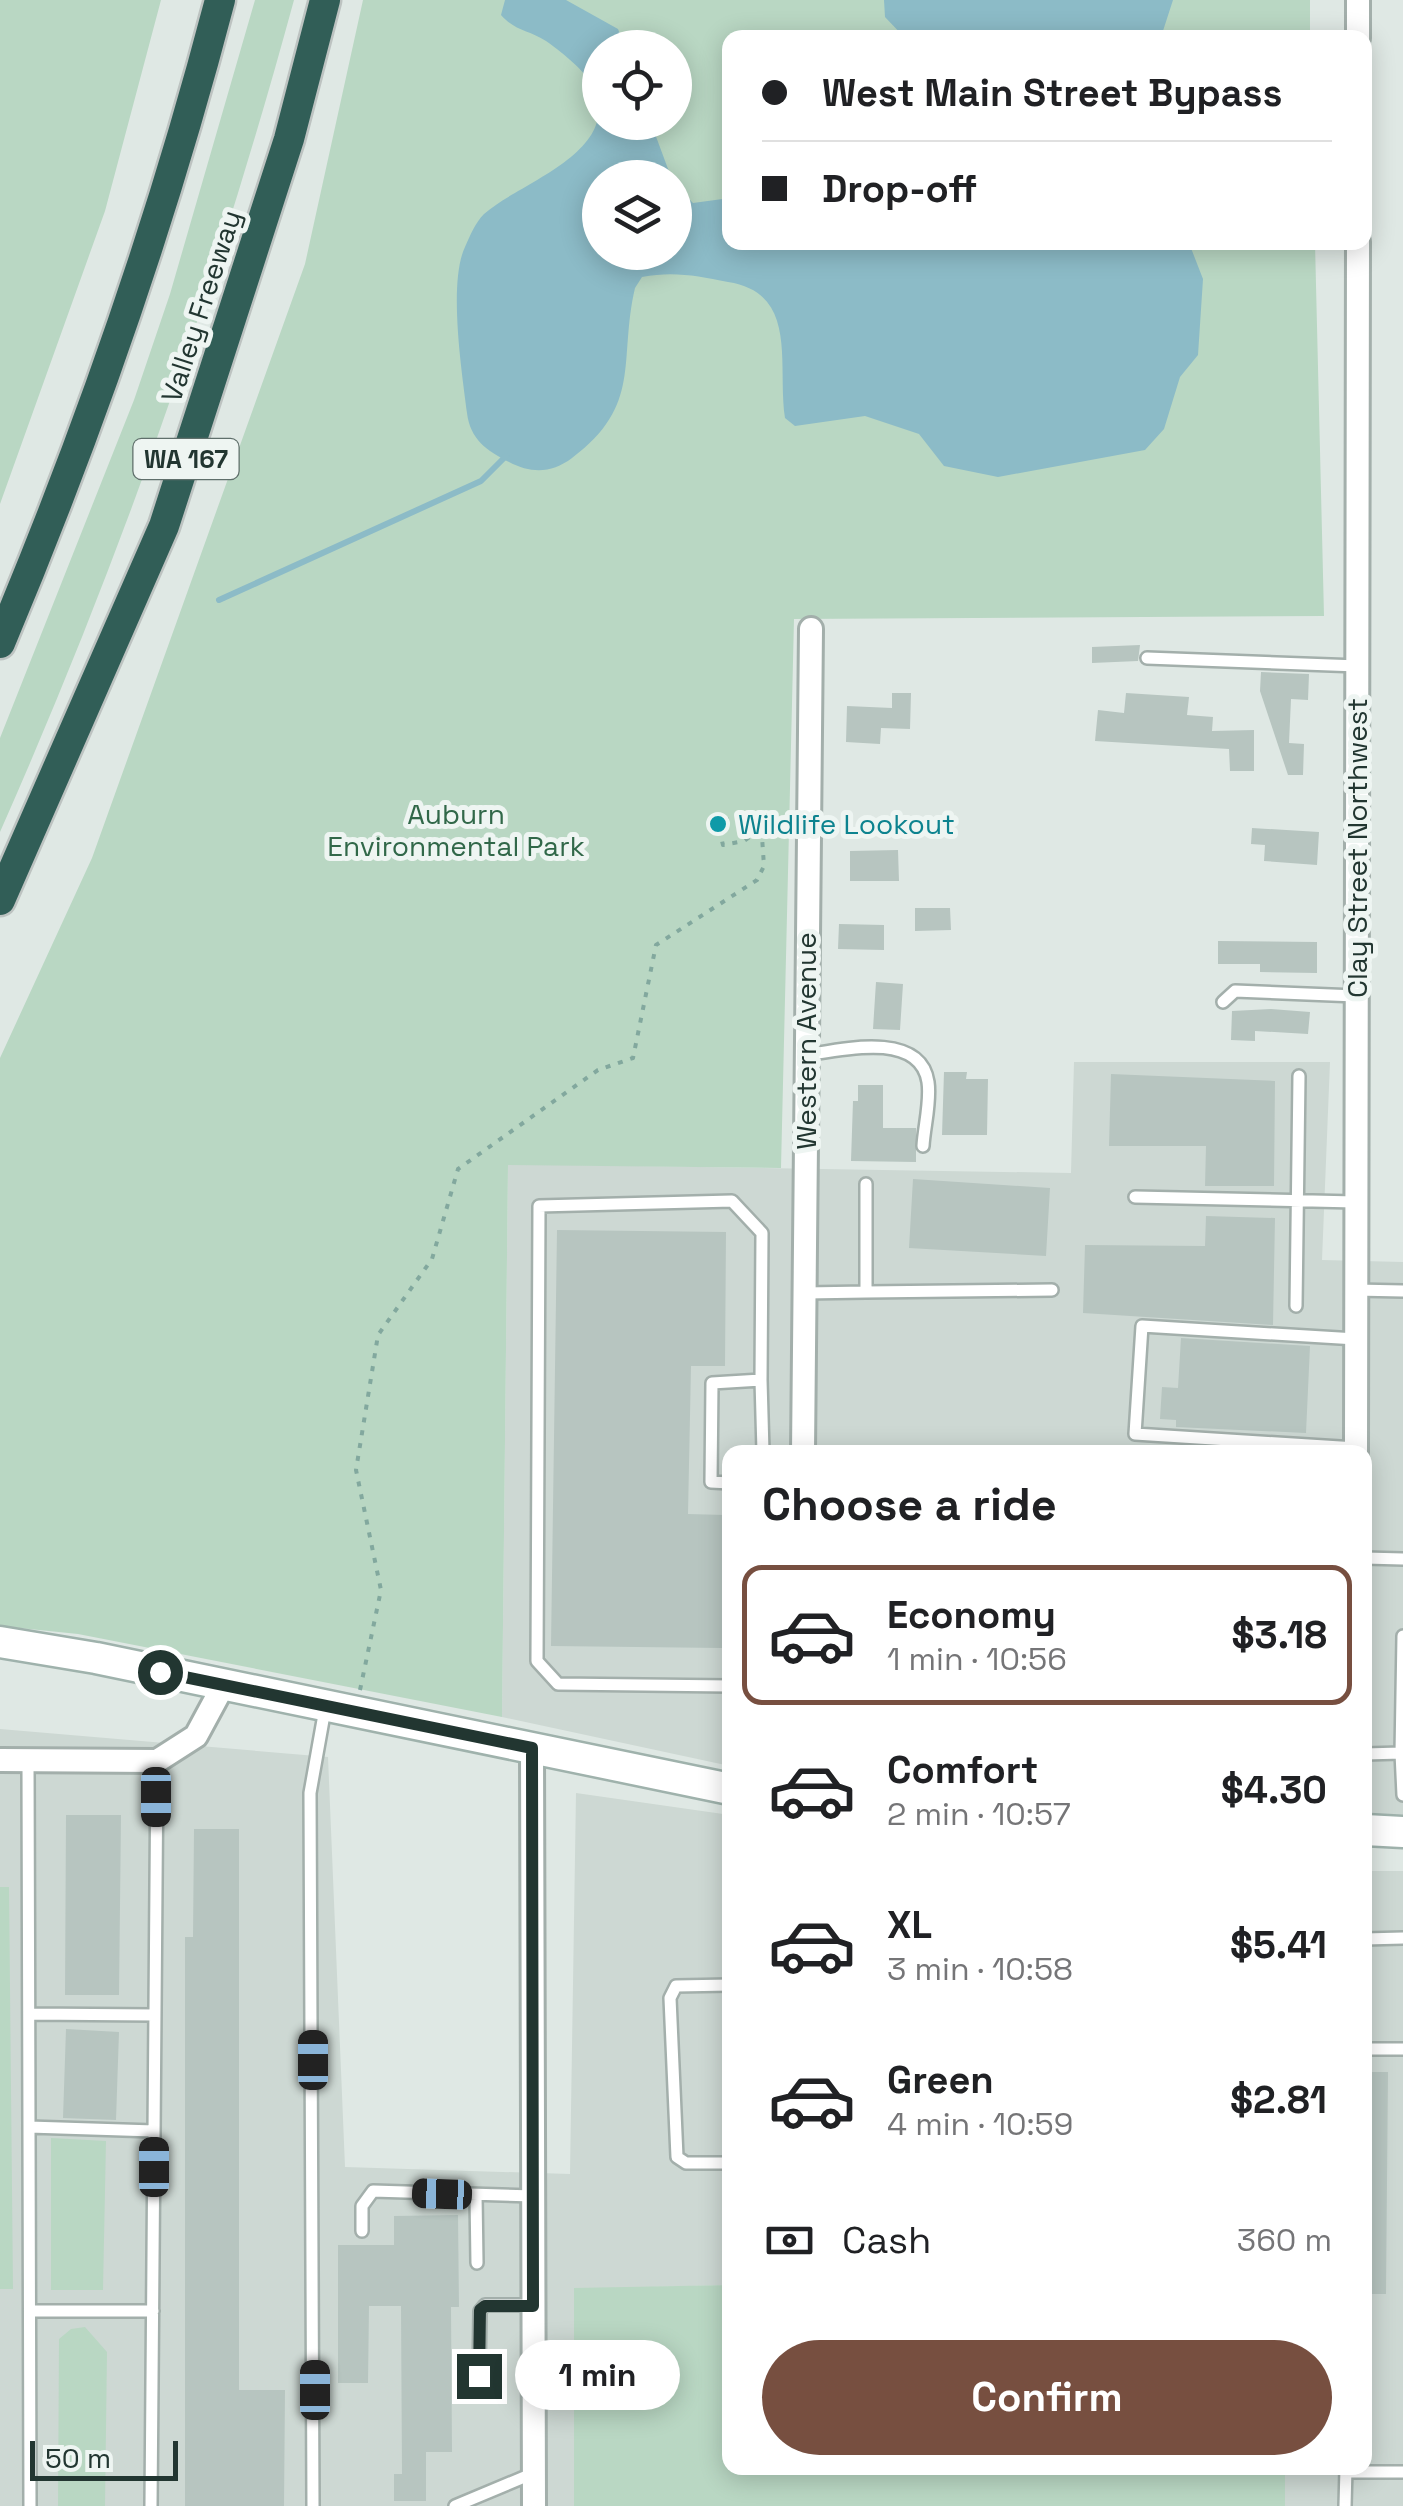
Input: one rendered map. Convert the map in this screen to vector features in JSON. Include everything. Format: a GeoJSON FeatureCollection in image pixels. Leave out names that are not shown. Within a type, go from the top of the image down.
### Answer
{"type":"FeatureCollection","features":[{"type":"Feature","properties":{"kind":"highway"},"geometry":{"type":"LineString","coordinates":[[0,643],[61,498],[190,115],[220,0]]}},
{"type":"Feature","properties":{"kind":"highway","name":"Valley Freeway"},"geometry":{"type":"LineString","coordinates":[[0,900],[164,526],[289,139],[325,0]]}},
{"type":"Feature","properties":{"kind":"main road"},"geometry":{"type":"LineString","coordinates":[[0,1642],[722,1787]]}},
{"type":"Feature","properties":{"kind":"main road"},"geometry":{"type":"LineString","coordinates":[[1372,1830],[1403,1832]]}},
{"type":"Feature","properties":{"kind":"street"},"geometry":{"type":"LineString","coordinates":[[1358,0],[1358,30]]}},
{"type":"Feature","properties":{"kind":"street","name":"Clay Street Northwest"},"geometry":{"type":"LineString","coordinates":[[1356,1445],[1358,250]]}},
{"type":"Feature","properties":{"kind":"street","name":"Western Avenue"},"geometry":{"type":"LineString","coordinates":[[803,1445],[811,629]]}},
{"type":"Feature","properties":{"kind":"street"},"geometry":{"type":"LineString","coordinates":[[0,1760],[156,1761],[196,1736],[222,1686]]}},
{"type":"Feature","properties":{"kind":"street"},"geometry":{"type":"LineString","coordinates":[[532,1748],[534,2506]]}},
{"type":"Feature","properties":{"kind":"lane"},"geometry":{"type":"LineString","coordinates":[[1147,658],[1358,666]]}},
{"type":"Feature","properties":{"kind":"lane"},"geometry":{"type":"LineString","coordinates":[[1223,1002],[1234,991],[1356,996]]}},
{"type":"Feature","properties":{"kind":"lane"},"geometry":{"type":"LineString","coordinates":[[807,1055],[855,1046],[908,1055],[922,1067],[928,1082],[923,1146]]}},
{"type":"Feature","properties":{"kind":"lane"},"geometry":{"type":"LineString","coordinates":[[1296,1306],[1299,1076]]}},
{"type":"Feature","properties":{"kind":"lane"},"geometry":{"type":"LineString","coordinates":[[866,1184],[866,1292]]}},
{"type":"Feature","properties":{"kind":"lane"},"geometry":{"type":"LineString","coordinates":[[1135,1197],[1355,1202]]}},
{"type":"Feature","properties":{"kind":"lane"},"geometry":{"type":"LineString","coordinates":[[722,1686],[558,1684],[537,1660],[538,1206],[732,1200],[762,1233],[763,1445]]}},
{"type":"Feature","properties":{"kind":"lane"},"geometry":{"type":"LineString","coordinates":[[805,1294],[1052,1290]]}},
{"type":"Feature","properties":{"kind":"lane"},"geometry":{"type":"LineString","coordinates":[[1355,1290],[1403,1291]]}},
{"type":"Feature","properties":{"kind":"lane"},"geometry":{"type":"LineString","coordinates":[[1287,1445],[1135,1434],[1142,1326],[1356,1339]]}},
{"type":"Feature","properties":{"kind":"lane"},"geometry":{"type":"LineString","coordinates":[[722,1483],[710,1482],[712,1383],[761,1380]]}},
{"type":"Feature","properties":{"kind":"lane"},"geometry":{"type":"LineString","coordinates":[[1372,1558],[1403,1559]]}},
{"type":"Feature","properties":{"kind":"lane"},"geometry":{"type":"LineString","coordinates":[[1403,1636],[1403,1795]]}},
{"type":"Feature","properties":{"kind":"lane"},"geometry":{"type":"LineString","coordinates":[[313,2506],[310,1793],[326,1705]]}},
{"type":"Feature","properties":{"kind":"lane"},"geometry":{"type":"LineString","coordinates":[[1372,1754],[1402,1753]]}},
{"type":"Feature","properties":{"kind":"lane"},"geometry":{"type":"LineString","coordinates":[[28,1760],[30,2506]]}},
{"type":"Feature","properties":{"kind":"lane"},"geometry":{"type":"LineString","coordinates":[[152,2506],[156,1761]]}},
{"type":"Feature","properties":{"kind":"lane"},"geometry":{"type":"LineString","coordinates":[[1372,1939],[1403,1938]]}},
{"type":"Feature","properties":{"kind":"lane"},"geometry":{"type":"LineString","coordinates":[[722,1985],[676,1986],[670,1998],[676,2158],[686,2163],[722,2163]]}},
{"type":"Feature","properties":{"kind":"lane"},"geometry":{"type":"LineString","coordinates":[[29,2014],[155,2016]]}},
{"type":"Feature","properties":{"kind":"lane"},"geometry":{"type":"LineString","coordinates":[[1372,2050],[1403,2049]]}},
{"type":"Feature","properties":{"kind":"lane"},"geometry":{"type":"LineString","coordinates":[[29,2127],[154,2131]]}},
{"type":"Feature","properties":{"kind":"lane"},"geometry":{"type":"LineString","coordinates":[[362,2232],[362,2206],[373,2191],[533,2196]]}},
{"type":"Feature","properties":{"kind":"lane"},"geometry":{"type":"LineString","coordinates":[[476,2194],[477,2263]]}},
{"type":"Feature","properties":{"kind":"lane"},"geometry":{"type":"LineString","coordinates":[[479,2376],[480,2310],[485,2306],[533,2306]]}},
{"type":"Feature","properties":{"kind":"lane"},"geometry":{"type":"LineString","coordinates":[[30,2310],[153,2310]]}},
{"type":"Feature","properties":{"kind":"lane"},"geometry":{"type":"LineString","coordinates":[[1372,2471],[1403,2472]]}},
{"type":"Feature","properties":{"kind":"lane"},"geometry":{"type":"LineString","coordinates":[[455,2506],[534,2473]]}},
{"type":"Feature","properties":{"kind":"lane"},"geometry":{"type":"LineString","coordinates":[[1345,2506],[1346,2475]]}},
{"type":"Feature","properties":{"kind":"path"},"geometry":{"type":"LineString","coordinates":[[724,820],[750,818],[774,829],[807,828]]}},
{"type":"Feature","properties":{"kind":"path"},"geometry":{"type":"LineString","coordinates":[[719,830],[723,846],[744,840],[761,826]]}},
{"type":"Feature","properties":{"kind":"path"},"geometry":{"type":"LineString","coordinates":[[360,1691],[381,1590],[356,1470],[378,1335],[432,1258],[458,1168],[598,1070],[633,1058],[656,946],[757,880],[764,866],[761,826]]}},
{"type":"Feature","properties":{"kind":"shaded area"},"geometry":{"type":"Polygon","coordinates":[[[1074,1062],[1330,1062],[1322,1260],[1403,1262],[1403,1818],[1372,1816],[1372,1445],[722,1445],[722,1764],[502,1717],[508,1164],[1071,1173],[1074,1062]]]}},
{"type":"Feature","properties":{"kind":"shaded area"},"geometry":{"type":"Polygon","coordinates":[[[0,1729],[328,1757],[345,2167],[570,2174],[576,1793],[722,1814],[722,2285],[574,2289],[574,2506],[0,2506],[0,1729]]]}},
{"type":"Feature","properties":{"kind":"shaded area"},"geometry":{"type":"Polygon","coordinates":[[[1372,1871],[1403,1871],[1403,2506],[1285,2506],[1285,2475],[1372,2475],[1372,1871]]]}},
{"type":"Feature","properties":{"kind":"green space"},"geometry":{"type":"Polygon","coordinates":[[[0,0],[161,0],[105,211],[0,504],[0,0]]]}},
{"type":"Feature","properties":{"kind":"green space"},"geometry":{"type":"Polygon","coordinates":[[[255,0],[294,0],[232,213],[125,525],[0,832],[0,738],[134,400],[170,294],[255,0]]]}},
{"type":"Feature","properties":{"kind":"green space","name":"Auburn Environmental Park"},"geometry":{"type":"Polygon","coordinates":[[[363,0],[1310,0],[1310,30],[722,30],[722,250],[1315,250],[1324,616],[794,619],[781,1168],[508,1165],[502,1717],[78,1634],[0,1626],[0,1058],[92,858],[305,264],[363,0]]]}},
{"type":"Feature","properties":{"kind":"green space"},"geometry":{"type":"Polygon","coordinates":[[[0,1887],[9,1887],[13,2289],[0,2289],[0,1887]]]}},
{"type":"Feature","properties":{"kind":"green space"},"geometry":{"type":"Polygon","coordinates":[[[51,2138],[106,2141],[103,2290],[51,2290],[51,2138]]]}},
{"type":"Feature","properties":{"kind":"green space"},"geometry":{"type":"Polygon","coordinates":[[[722,2285],[722,2475],[1285,2475],[1285,2506],[574,2506],[574,2288],[722,2285]]]}},
{"type":"Feature","properties":{"kind":"green space"},"geometry":{"type":"Polygon","coordinates":[[[85,2327],[107,2352],[105,2506],[58,2506],[59,2339],[71,2329],[85,2327]]]}},
{"type":"Feature","properties":{"kind":"water"},"geometry":{"type":"Polygon","coordinates":[[[505,0],[566,0],[618,30],[582,30],[582,72],[546,41],[501,15],[505,0]]]}},
{"type":"Feature","properties":{"kind":"water"},"geometry":{"type":"Polygon","coordinates":[[[884,0],[1173,0],[1163,30],[897,30],[885,17],[884,0]]]}},
{"type":"Feature","properties":{"kind":"water"},"geometry":{"type":"Polygon","coordinates":[[[586,140],[657,140],[665,160],[582,160],[582,270],[692,270],[692,202],[722,199],[722,250],[1192,250],[1203,279],[1198,355],[1180,377],[1164,429],[1145,450],[998,477],[944,466],[919,434],[865,416],[795,426],[785,418],[780,334],[766,300],[751,289],[696,276],[642,277],[635,288],[630,314],[624,381],[609,419],[572,458],[549,469],[526,469],[481,443],[469,422],[458,328],[460,263],[484,214],[565,162],[586,140]]]}},
{"type":"Feature","properties":{"kind":"building"},"geometry":{"type":"Polygon","coordinates":[[[1140,645],[1138,661],[1092,663],[1092,647],[1140,645]]]}},
{"type":"Feature","properties":{"kind":"building"},"geometry":{"type":"Polygon","coordinates":[[[1261,672],[1309,674],[1308,700],[1291,699],[1289,743],[1304,744],[1303,775],[1288,775],[1260,691],[1261,672]]]}},
{"type":"Feature","properties":{"kind":"building"},"geometry":{"type":"Polygon","coordinates":[[[892,693],[911,693],[910,729],[881,728],[880,744],[846,742],[847,706],[892,708],[892,693]]]}},
{"type":"Feature","properties":{"kind":"building"},"geometry":{"type":"Polygon","coordinates":[[[1126,693],[1189,697],[1187,715],[1213,717],[1212,731],[1254,730],[1254,771],[1230,771],[1229,749],[1095,741],[1098,710],[1124,713],[1126,693]]]}},
{"type":"Feature","properties":{"kind":"building"},"geometry":{"type":"Polygon","coordinates":[[[1252,828],[1319,832],[1317,865],[1264,861],[1265,845],[1251,844],[1252,828]]]}},
{"type":"Feature","properties":{"kind":"building"},"geometry":{"type":"Polygon","coordinates":[[[898,850],[899,881],[850,881],[850,851],[898,850]]]}},
{"type":"Feature","properties":{"kind":"building"},"geometry":{"type":"Polygon","coordinates":[[[915,908],[950,908],[951,930],[915,931],[915,908]]]}},
{"type":"Feature","properties":{"kind":"building"},"geometry":{"type":"Polygon","coordinates":[[[839,924],[884,925],[884,950],[838,949],[839,924]]]}},
{"type":"Feature","properties":{"kind":"building"},"geometry":{"type":"Polygon","coordinates":[[[1218,941],[1317,942],[1317,973],[1260,972],[1260,964],[1218,964],[1218,941]]]}},
{"type":"Feature","properties":{"kind":"building"},"geometry":{"type":"Polygon","coordinates":[[[876,982],[903,984],[900,1030],[873,1029],[876,982]]]}},
{"type":"Feature","properties":{"kind":"building"},"geometry":{"type":"Polygon","coordinates":[[[1232,1011],[1310,1012],[1308,1034],[1255,1031],[1255,1041],[1231,1040],[1232,1011]]]}},
{"type":"Feature","properties":{"kind":"building"},"geometry":{"type":"Polygon","coordinates":[[[944,1072],[967,1072],[966,1079],[988,1079],[987,1135],[942,1135],[944,1072]]]}},
{"type":"Feature","properties":{"kind":"building"},"geometry":{"type":"Polygon","coordinates":[[[1111,1074],[1275,1081],[1274,1186],[1205,1186],[1206,1146],[1109,1146],[1111,1074]]]}},
{"type":"Feature","properties":{"kind":"building"},"geometry":{"type":"Polygon","coordinates":[[[858,1085],[883,1085],[883,1128],[916,1128],[916,1162],[851,1161],[853,1101],[858,1101],[858,1085]]]}},
{"type":"Feature","properties":{"kind":"building"},"geometry":{"type":"Polygon","coordinates":[[[913,1179],[1050,1188],[1046,1256],[909,1248],[913,1179]]]}},
{"type":"Feature","properties":{"kind":"building"},"geometry":{"type":"Polygon","coordinates":[[[1206,1216],[1275,1218],[1273,1325],[1083,1313],[1085,1245],[1205,1246],[1206,1216]]]}},
{"type":"Feature","properties":{"kind":"building"},"geometry":{"type":"Polygon","coordinates":[[[557,1230],[726,1232],[725,1366],[691,1366],[688,1514],[722,1515],[722,1648],[551,1646],[557,1230]]]}},
{"type":"Feature","properties":{"kind":"building"},"geometry":{"type":"Polygon","coordinates":[[[1181,1338],[1310,1346],[1306,1433],[1176,1427],[1176,1420],[1160,1419],[1162,1387],[1178,1388],[1181,1338]]]}},
{"type":"Feature","properties":{"kind":"building"},"geometry":{"type":"Polygon","coordinates":[[[66,1815],[121,1815],[119,1995],[65,1995],[66,1815]]]}},
{"type":"Feature","properties":{"kind":"building"},"geometry":{"type":"Polygon","coordinates":[[[194,1829],[239,1829],[239,2390],[285,2390],[284,2506],[185,2506],[185,1937],[193,1937],[194,1829]]]}},
{"type":"Feature","properties":{"kind":"building"},"geometry":{"type":"Polygon","coordinates":[[[66,2029],[119,2032],[116,2120],[63,2118],[66,2029]]]}},
{"type":"Feature","properties":{"kind":"building"},"geometry":{"type":"Polygon","coordinates":[[[1372,2072],[1388,2072],[1386,2294],[1372,2294],[1372,2072]]]}},
{"type":"Feature","properties":{"kind":"building"},"geometry":{"type":"Polygon","coordinates":[[[458,2215],[459,2307],[451,2307],[452,2452],[426,2452],[426,2501],[394,2501],[394,2474],[402,2474],[401,2306],[369,2306],[368,2383],[338,2383],[338,2245],[394,2245],[394,2216],[458,2215]]]}},
{"type":"Feature","properties":{"kind":"waterway"},"geometry":{"type":"LineString","coordinates":[[219,600],[481,481],[506,456]]}},
{"type":"Feature","properties":{"kind":"place","name":"Wildlife Lookout"},"geometry":{"type":"Point","coordinates":[718,824]}},
{"type":"Feature","properties":{"kind":"route"},"geometry":{"type":"LineString","coordinates":[[160,1672],[532,1748],[533,2306],[485,2306],[480,2310],[479,2376]]}}]}
